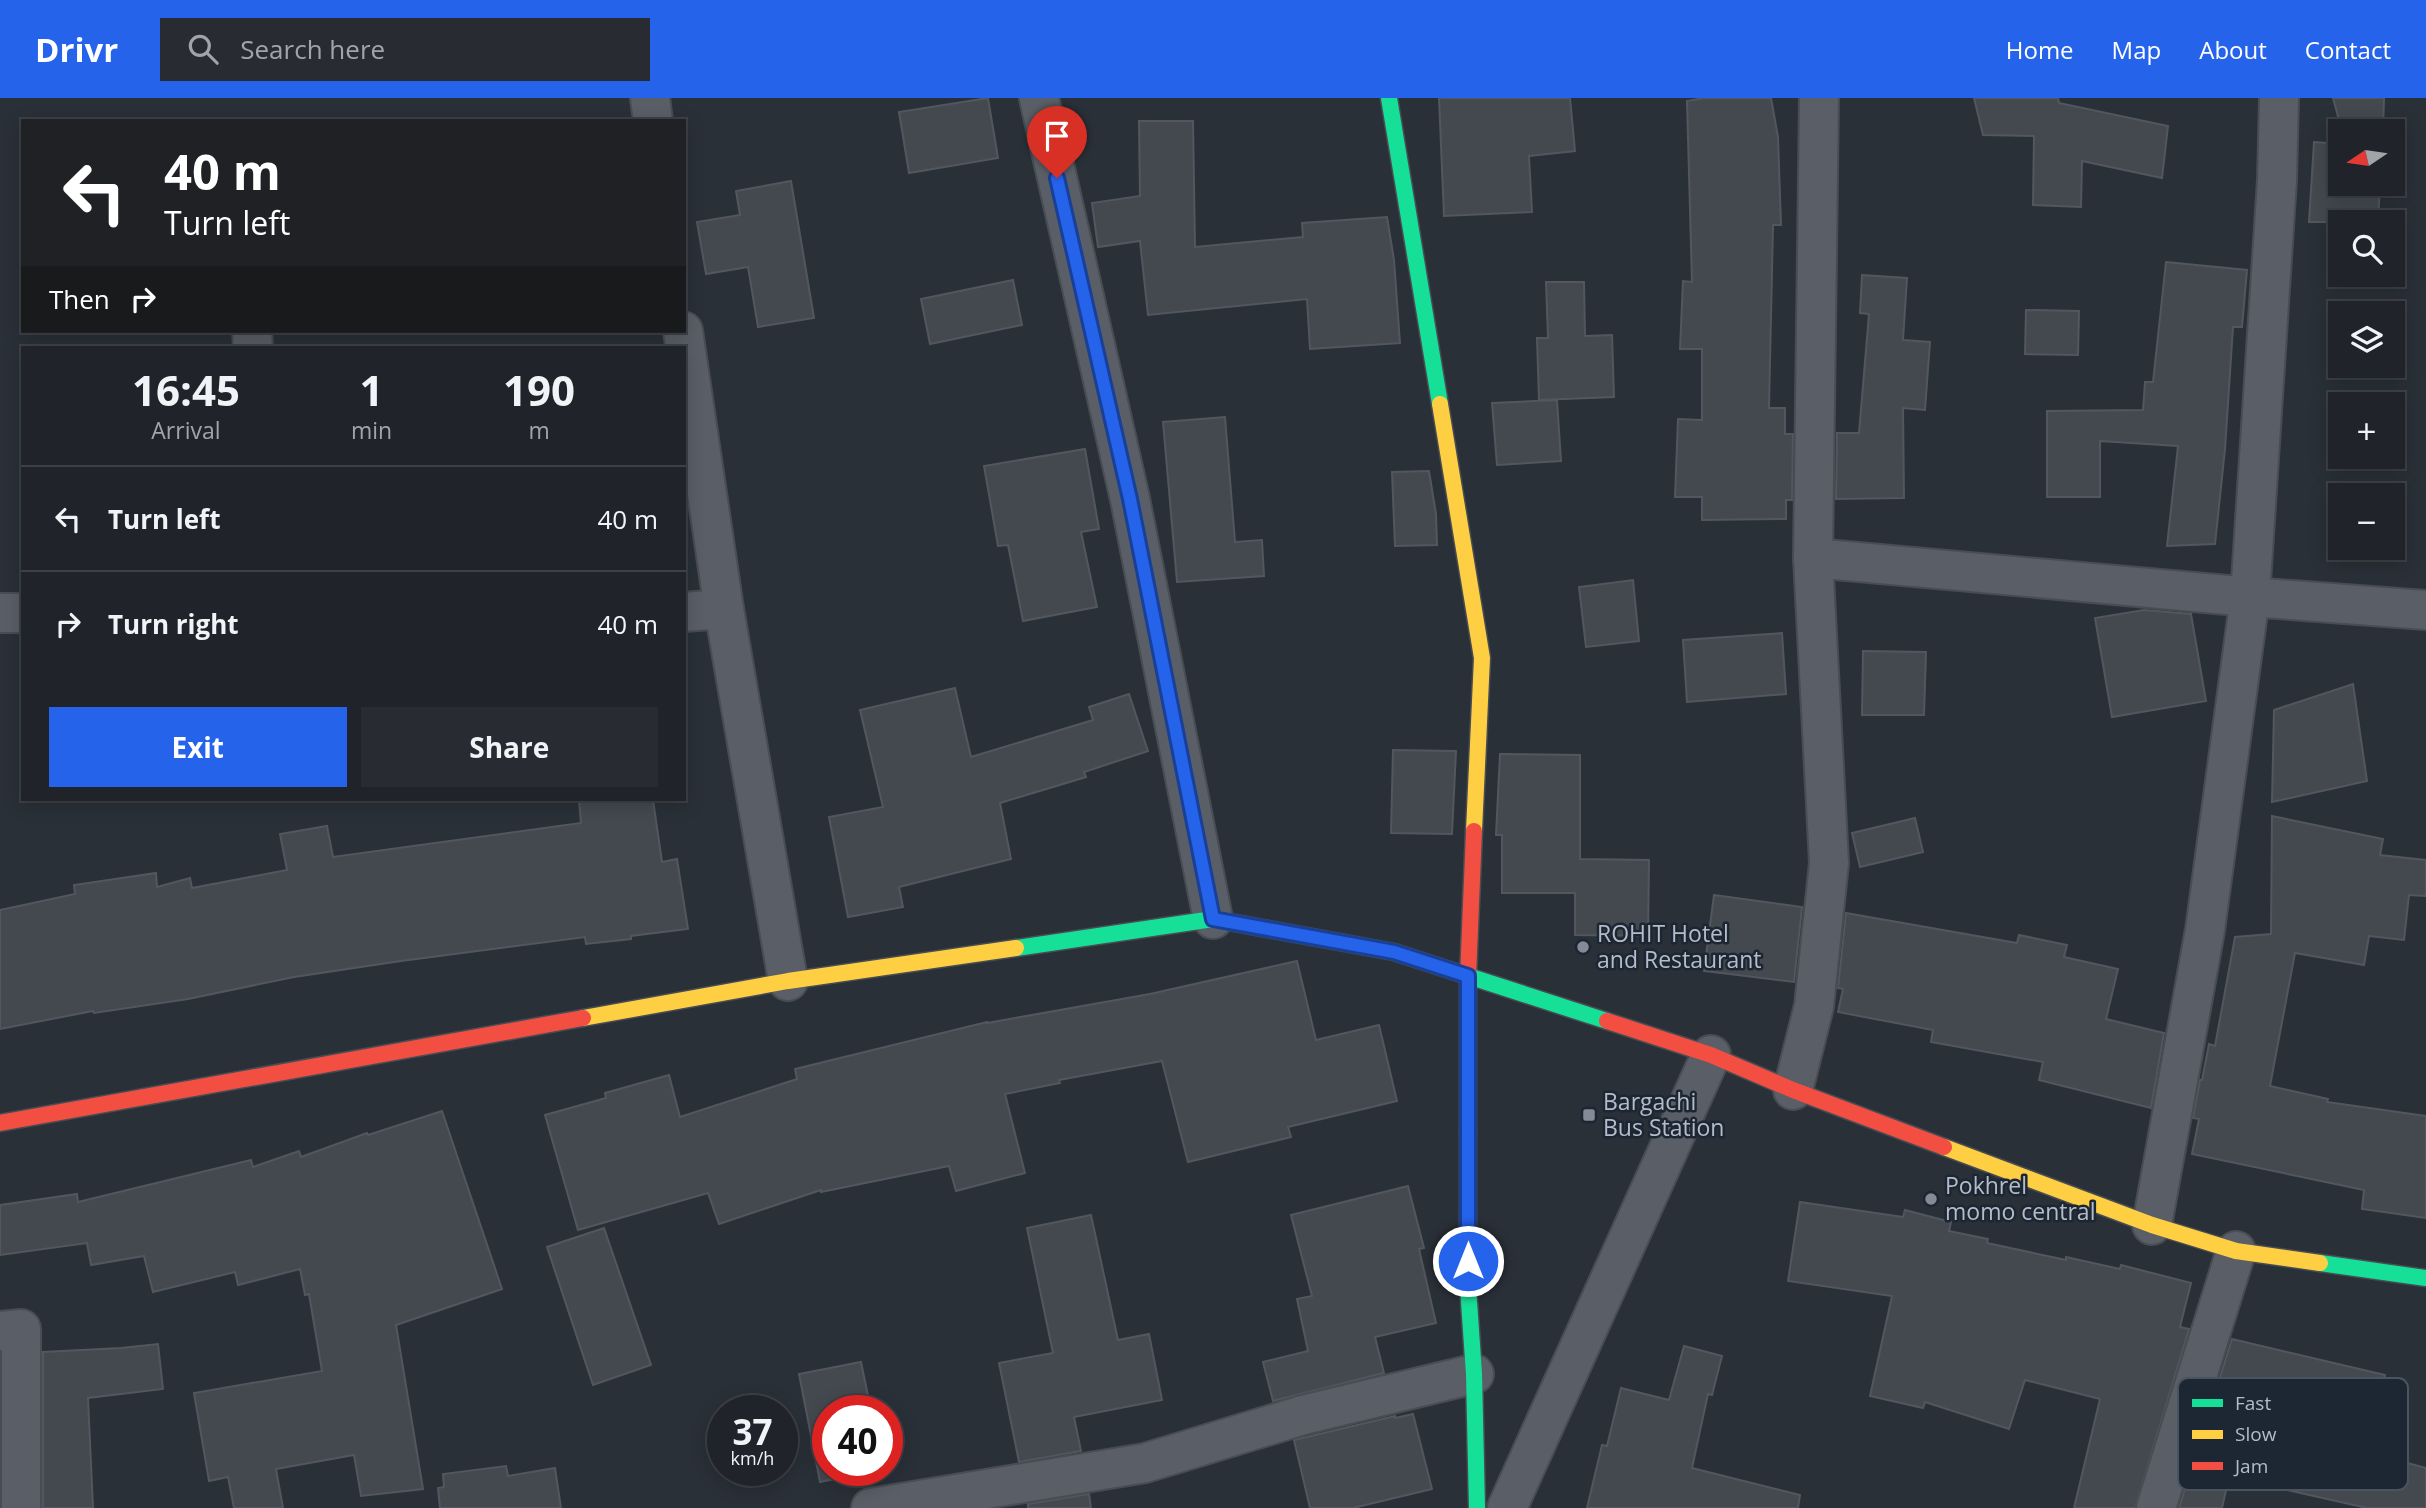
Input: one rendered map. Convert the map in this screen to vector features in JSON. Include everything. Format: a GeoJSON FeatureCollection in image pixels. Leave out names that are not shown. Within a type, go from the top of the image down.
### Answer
{"type":"FeatureCollection","features":[{"type":"Feature","properties":{"kind":"main road"},"geometry":{"type":"LineString","coordinates":[[1389,98],[1482,658],[1468,976],[1468,1287],[1474,1374],[1477,1508]]}},
{"type":"Feature","properties":{"kind":"main road"},"geometry":{"type":"LineString","coordinates":[[0,1123],[788,981],[1213,919],[1394,952],[1712,1055],[1793,1090],[2152,1224],[2236,1251],[2426,1278]]}},
{"type":"Feature","properties":{"kind":"street"},"geometry":{"type":"LineString","coordinates":[[650,98],[653,119]]}},
{"type":"Feature","properties":{"kind":"street"},"geometry":{"type":"LineString","coordinates":[[1039,98],[1130,499],[1213,919]]}},
{"type":"Feature","properties":{"kind":"street"},"geometry":{"type":"LineString","coordinates":[[1793,1090],[1814,1006],[1829,863],[1813,558],[1819,98]]}},
{"type":"Feature","properties":{"kind":"street"},"geometry":{"type":"LineString","coordinates":[[2152,1224],[2205,930],[2250,597],[2277,180],[2279,98]]}},
{"type":"Feature","properties":{"kind":"street"},"geometry":{"type":"LineString","coordinates":[[684,333],[724,609],[788,981]]}},
{"type":"Feature","properties":{"kind":"street"},"geometry":{"type":"LineString","coordinates":[[1813,558],[2426,610]]}},
{"type":"Feature","properties":{"kind":"street"},"geometry":{"type":"LineString","coordinates":[[686,612],[724,609]]}},
{"type":"Feature","properties":{"kind":"street"},"geometry":{"type":"LineString","coordinates":[[0,613],[21,614]]}},
{"type":"Feature","properties":{"kind":"street"},"geometry":{"type":"LineString","coordinates":[[1507,1508],[1712,1055]]}},
{"type":"Feature","properties":{"kind":"street"},"geometry":{"type":"LineString","coordinates":[[2196,1378],[2236,1251]]}},
{"type":"Feature","properties":{"kind":"street"},"geometry":{"type":"LineString","coordinates":[[0,1331],[21,1329],[21,1508]]}},
{"type":"Feature","properties":{"kind":"street"},"geometry":{"type":"LineString","coordinates":[[872,1508],[1145,1463],[1303,1415],[1474,1374]]}},
{"type":"Feature","properties":{"kind":"street"},"geometry":{"type":"LineString","coordinates":[[2156,1508],[2178,1437]]}},
{"type":"Feature","properties":{"kind":"building"},"geometry":{"type":"Polygon","coordinates":[[[988,98],[998,158],[909,173],[899,112],[988,98]]]}},
{"type":"Feature","properties":{"kind":"building"},"geometry":{"type":"Polygon","coordinates":[[[1439,98],[1570,98],[1575,151],[1529,156],[1532,212],[1444,216],[1439,98]]]}},
{"type":"Feature","properties":{"kind":"building"},"geometry":{"type":"Polygon","coordinates":[[[1704,98],[1771,98],[1778,137],[1781,225],[1773,225],[1769,408],[1785,408],[1785,434],[1793,434],[1792,500],[1786,500],[1786,519],[1702,520],[1702,497],[1675,497],[1678,419],[1702,420],[1702,349],[1680,349],[1683,281],[1692,282],[1687,101],[1704,98]]]}},
{"type":"Feature","properties":{"kind":"building"},"geometry":{"type":"Polygon","coordinates":[[[1974,98],[2058,98],[2059,103],[2168,126],[2162,178],[2082,161],[2081,207],[2033,205],[2034,136],[1983,135],[1974,98]]]}},
{"type":"Feature","properties":{"kind":"building"},"geometry":{"type":"Polygon","coordinates":[[[2333,98],[2384,98],[2383,119],[2339,119],[2333,98]]]}},
{"type":"Feature","properties":{"kind":"building"},"geometry":{"type":"Polygon","coordinates":[[[1139,121],[1193,121],[1195,247],[1303,237],[1302,223],[1387,217],[1394,260],[1400,343],[1310,349],[1307,299],[1148,315],[1140,241],[1098,247],[1092,203],[1140,196],[1139,121]]]}},
{"type":"Feature","properties":{"kind":"building"},"geometry":{"type":"Polygon","coordinates":[[[2314,142],[2328,143],[2328,196],[2379,196],[2379,210],[2328,210],[2328,222],[2309,222],[2314,142]]]}},
{"type":"Feature","properties":{"kind":"building"},"geometry":{"type":"Polygon","coordinates":[[[791,181],[814,318],[758,327],[748,267],[706,274],[697,222],[740,215],[736,191],[791,181]]]}},
{"type":"Feature","properties":{"kind":"building"},"geometry":{"type":"Polygon","coordinates":[[[2166,262],[2247,270],[2242,327],[2233,327],[2225,449],[2215,544],[2167,546],[2178,446],[2100,441],[2100,497],[2047,497],[2047,411],[2143,410],[2145,382],[2153,382],[2166,262]]]}},
{"type":"Feature","properties":{"kind":"building"},"geometry":{"type":"Polygon","coordinates":[[[1862,275],[1907,278],[1903,340],[1930,342],[1925,410],[1903,408],[1904,498],[1836,499],[1837,433],[1859,433],[1869,314],[1860,313],[1862,275]]]}},
{"type":"Feature","properties":{"kind":"building"},"geometry":{"type":"Polygon","coordinates":[[[1013,280],[1022,325],[930,344],[921,299],[1013,280]]]}},
{"type":"Feature","properties":{"kind":"building"},"geometry":{"type":"Polygon","coordinates":[[[1546,282],[1584,282],[1585,336],[1612,335],[1614,397],[1539,400],[1537,338],[1548,338],[1546,282]]]}},
{"type":"Feature","properties":{"kind":"building"},"geometry":{"type":"Polygon","coordinates":[[[2026,310],[2079,311],[2078,355],[2025,354],[2026,310]]]}},
{"type":"Feature","properties":{"kind":"building"},"geometry":{"type":"Polygon","coordinates":[[[1557,400],[1561,461],[1497,465],[1492,403],[1557,400]]]}},
{"type":"Feature","properties":{"kind":"building"},"geometry":{"type":"Polygon","coordinates":[[[1225,417],[1235,542],[1262,540],[1264,576],[1177,582],[1163,422],[1225,417]]]}},
{"type":"Feature","properties":{"kind":"building"},"geometry":{"type":"Polygon","coordinates":[[[1085,449],[1099,529],[1081,532],[1097,607],[1023,621],[1008,545],[998,546],[984,466],[1085,449]]]}},
{"type":"Feature","properties":{"kind":"building"},"geometry":{"type":"Polygon","coordinates":[[[1429,471],[1436,514],[1437,545],[1395,546],[1392,472],[1429,471]]]}},
{"type":"Feature","properties":{"kind":"building"},"geometry":{"type":"Polygon","coordinates":[[[1633,580],[1639,641],[1586,647],[1579,587],[1633,580]]]}},
{"type":"Feature","properties":{"kind":"building"},"geometry":{"type":"Polygon","coordinates":[[[2144,610],[2191,614],[2206,701],[2112,717],[2095,618],[2144,610]]]}},
{"type":"Feature","properties":{"kind":"building"},"geometry":{"type":"Polygon","coordinates":[[[1782,633],[1786,694],[1687,702],[1683,640],[1782,633]]]}},
{"type":"Feature","properties":{"kind":"building"},"geometry":{"type":"Polygon","coordinates":[[[1863,651],[1926,652],[1924,715],[1862,715],[1863,651]]]}},
{"type":"Feature","properties":{"kind":"building"},"geometry":{"type":"Polygon","coordinates":[[[2353,684],[2367,781],[2272,802],[2274,710],[2353,684]]]}},
{"type":"Feature","properties":{"kind":"building"},"geometry":{"type":"Polygon","coordinates":[[[955,688],[971,757],[1093,720],[1089,707],[1129,694],[1148,751],[1084,772],[1086,777],[1000,803],[1011,859],[899,887],[903,907],[848,917],[829,817],[883,807],[860,710],[955,688]]]}},
{"type":"Feature","properties":{"kind":"building"},"geometry":{"type":"Polygon","coordinates":[[[1393,750],[1456,751],[1452,834],[1391,833],[1393,750]]]}},
{"type":"Feature","properties":{"kind":"building"},"geometry":{"type":"Polygon","coordinates":[[[1500,754],[1580,755],[1580,859],[1649,860],[1648,936],[1575,935],[1575,893],[1502,893],[1502,835],[1496,835],[1500,754]]]}},
{"type":"Feature","properties":{"kind":"building"},"geometry":{"type":"Polygon","coordinates":[[[579,801],[653,801],[662,862],[677,859],[688,929],[631,936],[631,939],[586,944],[585,937],[401,961],[294,977],[188,999],[94,1013],[93,1011],[0,1029],[0,910],[75,894],[74,885],[156,873],[157,887],[190,878],[192,888],[287,870],[280,834],[327,826],[333,857],[581,823],[579,801]]]}},
{"type":"Feature","properties":{"kind":"building"},"geometry":{"type":"Polygon","coordinates":[[[2272,816],[2383,839],[2380,855],[2426,860],[2426,896],[2409,895],[2404,940],[2369,936],[2364,965],[2295,953],[2270,1086],[2328,1099],[2327,1102],[2426,1116],[2426,1218],[2362,1209],[2364,1190],[2192,1154],[2199,1119],[2193,1118],[2200,1080],[2209,1044],[2215,1046],[2235,937],[2271,934],[2272,816]]]}},
{"type":"Feature","properties":{"kind":"building"},"geometry":{"type":"Polygon","coordinates":[[[1915,818],[1923,852],[1860,867],[1852,833],[1915,818]]]}},
{"type":"Feature","properties":{"kind":"building"},"geometry":{"type":"Polygon","coordinates":[[[1714,895],[1802,907],[1794,982],[1704,971],[1714,895]]]}},
{"type":"Feature","properties":{"kind":"building"},"geometry":{"type":"Polygon","coordinates":[[[1846,913],[2017,943],[2019,935],[2067,945],[2064,957],[2118,969],[2106,1019],[2164,1033],[2151,1108],[2039,1080],[2043,1062],[1931,1042],[1933,1030],[1838,1012],[1843,989],[1838,988],[1846,913]]]}},
{"type":"Feature","properties":{"kind":"building"},"geometry":{"type":"Polygon","coordinates":[[[1297,961],[1316,1040],[1379,1025],[1397,1101],[1288,1127],[1291,1137],[1188,1162],[1162,1061],[1059,1080],[1060,1083],[1005,1094],[1025,1173],[956,1191],[949,1166],[821,1190],[719,1224],[708,1193],[578,1230],[545,1115],[606,1098],[605,1093],[669,1075],[680,1117],[797,1079],[795,1069],[987,1022],[1150,994],[1297,961]]]}},
{"type":"Feature","properties":{"kind":"building"},"geometry":{"type":"Polygon","coordinates":[[[442,1111],[502,1289],[396,1325],[423,1489],[361,1496],[354,1455],[276,1469],[283,1508],[234,1508],[228,1477],[209,1481],[194,1393],[322,1371],[309,1294],[305,1295],[300,1269],[238,1285],[235,1272],[153,1292],[144,1256],[91,1265],[87,1243],[0,1255],[0,1205],[77,1194],[78,1202],[251,1160],[253,1167],[299,1151],[301,1157],[367,1133],[368,1135],[442,1111]]]}},
{"type":"Feature","properties":{"kind":"building"},"geometry":{"type":"Polygon","coordinates":[[[1408,1186],[1424,1248],[1419,1249],[1436,1323],[1375,1337],[1384,1373],[1273,1401],[1263,1362],[1308,1351],[1297,1299],[1312,1296],[1291,1215],[1408,1186]]]}},
{"type":"Feature","properties":{"kind":"building"},"geometry":{"type":"Polygon","coordinates":[[[1800,1202],[1903,1217],[1905,1210],[1951,1222],[1949,1231],[1988,1239],[1987,1243],[2120,1269],[2121,1265],[2191,1283],[2180,1327],[2189,1329],[2135,1508],[2074,1508],[2100,1399],[2025,1380],[2009,1429],[1925,1402],[1923,1408],[1870,1396],[1892,1296],[1788,1281],[1800,1202]]]}},
{"type":"Feature","properties":{"kind":"building"},"geometry":{"type":"Polygon","coordinates":[[[1091,1215],[1118,1340],[1149,1334],[1162,1400],[1074,1417],[1081,1451],[1019,1462],[999,1363],[1053,1353],[1027,1228],[1091,1215]]]}},
{"type":"Feature","properties":{"kind":"building"},"geometry":{"type":"Polygon","coordinates":[[[604,1228],[651,1365],[593,1385],[547,1247],[604,1228]]]}},
{"type":"Feature","properties":{"kind":"building"},"geometry":{"type":"Polygon","coordinates":[[[2232,1339],[2385,1375],[2384,1378],[2220,1378],[2232,1339]]]}},
{"type":"Feature","properties":{"kind":"building"},"geometry":{"type":"Polygon","coordinates":[[[158,1344],[163,1389],[88,1398],[93,1508],[43,1508],[43,1352],[158,1344]]]}},
{"type":"Feature","properties":{"kind":"building"},"geometry":{"type":"Polygon","coordinates":[[[1684,1346],[1722,1356],[1712,1395],[1708,1394],[1692,1468],[1800,1495],[1798,1508],[1587,1508],[1602,1445],[1607,1446],[1621,1388],[1669,1400],[1684,1346]]]}},
{"type":"Feature","properties":{"kind":"building"},"geometry":{"type":"Polygon","coordinates":[[[861,1362],[868,1395],[812,1395],[812,1441],[799,1374],[861,1362]]]}},
{"type":"Feature","properties":{"kind":"building"},"geometry":{"type":"Polygon","coordinates":[[[1413,1414],[1432,1489],[1353,1508],[1310,1508],[1294,1440],[1413,1414]]]}},
{"type":"Feature","properties":{"kind":"building"},"geometry":{"type":"Polygon","coordinates":[[[2408,1463],[2426,1468],[2426,1508],[2367,1508],[2287,1490],[2408,1490],[2408,1463]]]}},
{"type":"Feature","properties":{"kind":"building"},"geometry":{"type":"Polygon","coordinates":[[[506,1466],[508,1476],[555,1468],[561,1508],[440,1508],[438,1488],[444,1487],[443,1474],[506,1466]]]}},
{"type":"Feature","properties":{"kind":"building"},"geometry":{"type":"Polygon","coordinates":[[[2185,1490],[2226,1490],[2222,1508],[2179,1508],[2185,1490]]]}},
{"type":"Feature","properties":{"kind":"building"},"geometry":{"type":"Polygon","coordinates":[[[1089,1494],[1091,1508],[1028,1508],[1028,1504],[1089,1494]]]}},
{"type":"Feature","properties":{"kind":"traffic: fast"},"geometry":{"type":"LineString","coordinates":[[1389,98],[1440,404]]}},
{"type":"Feature","properties":{"kind":"traffic: fast"},"geometry":{"type":"LineString","coordinates":[[1016,948],[1213,919],[1394,952],[1607,1021]]}},
{"type":"Feature","properties":{"kind":"traffic: fast"},"geometry":{"type":"LineString","coordinates":[[1468,1132],[1468,1287],[1474,1374],[1477,1508]]}},
{"type":"Feature","properties":{"kind":"traffic: fast"},"geometry":{"type":"LineString","coordinates":[[2320,1263],[2426,1278]]}},
{"type":"Feature","properties":{"kind":"traffic: slow"},"geometry":{"type":"LineString","coordinates":[[1440,404],[1482,658],[1474,831]]}},
{"type":"Feature","properties":{"kind":"traffic: slow"},"geometry":{"type":"LineString","coordinates":[[583,1018],[788,981],[1016,948]]}},
{"type":"Feature","properties":{"kind":"traffic: slow"},"geometry":{"type":"LineString","coordinates":[[1944,1147],[2152,1225],[2236,1251],[2320,1263]]}},
{"type":"Feature","properties":{"kind":"traffic: jam"},"geometry":{"type":"LineString","coordinates":[[1468,1132],[1468,977],[1474,831]]}},
{"type":"Feature","properties":{"kind":"traffic: jam"},"geometry":{"type":"LineString","coordinates":[[0,1123],[583,1018]]}},
{"type":"Feature","properties":{"kind":"traffic: jam"},"geometry":{"type":"LineString","coordinates":[[1607,1021],[1711,1055],[1793,1090],[1944,1147]]}},
{"type":"Feature","properties":{"kind":"place","name":"ROHIT Hotel and Restaurant"},"geometry":{"type":"Point","coordinates":[1583,947]}},
{"type":"Feature","properties":{"kind":"place","name":"Bargachi Bus Station"},"geometry":{"type":"Point","coordinates":[1589,1115]}},
{"type":"Feature","properties":{"kind":"place","name":"Pokhrel momo central"},"geometry":{"type":"Point","coordinates":[1931,1199]}},
{"type":"Feature","properties":{"kind":"route"},"geometry":{"type":"LineString","coordinates":[[1057,178],[1130,499],[1213,919],[1394,952],[1468,976],[1468,1261]]}}]}
